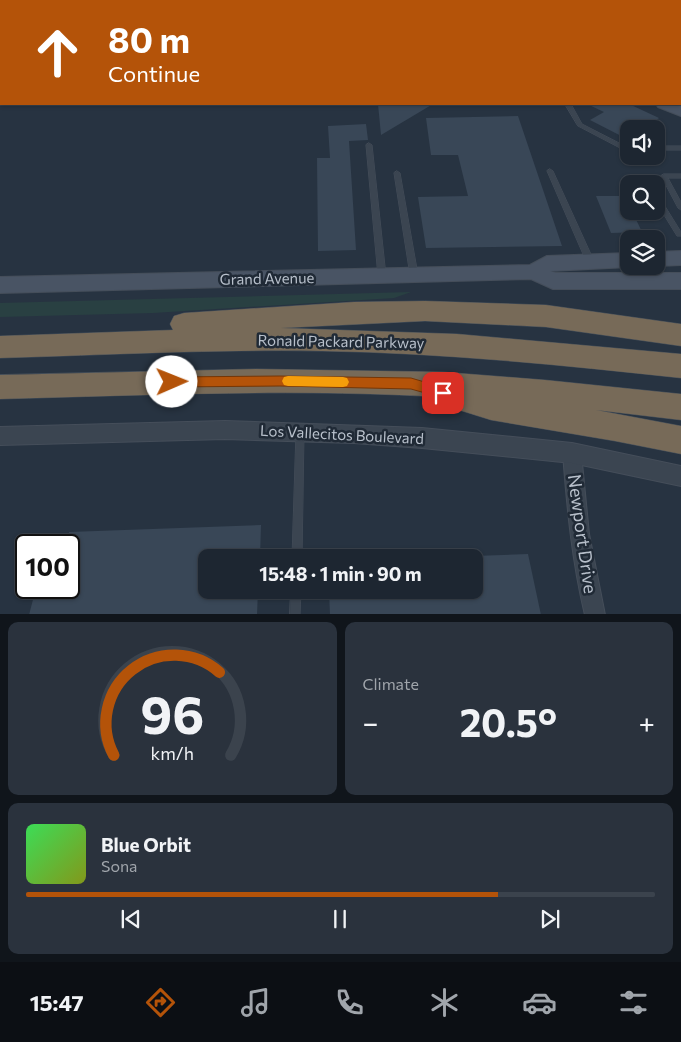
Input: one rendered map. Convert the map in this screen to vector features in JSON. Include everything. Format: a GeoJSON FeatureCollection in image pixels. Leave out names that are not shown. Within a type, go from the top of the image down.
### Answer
{"type":"FeatureCollection","features":[{"type":"Feature","properties":{"kind":"highway"},"geometry":{"type":"LineString","coordinates":[[8,346],[201,322],[407,312],[546,316],[681,334]]}},
{"type":"Feature","properties":{"kind":"highway","name":"Ronald Packard Parkway"},"geometry":{"type":"LineString","coordinates":[[8,346],[205,340],[331,340],[474,346],[681,366]]}},
{"type":"Feature","properties":{"kind":"highway"},"geometry":{"type":"LineString","coordinates":[[0,387],[280,381],[411,384],[580,395],[681,407]]}},
{"type":"Feature","properties":{"kind":"highway"},"geometry":{"type":"LineString","coordinates":[[411,384],[491,407],[615,427],[681,440]]}},
{"type":"Feature","properties":{"kind":"main road"},"geometry":{"type":"LineString","coordinates":[[666,105],[681,111]]}},
{"type":"Feature","properties":{"kind":"main road"},"geometry":{"type":"LineString","coordinates":[[665,259],[681,258]]}},
{"type":"Feature","properties":{"kind":"main road","name":"Grand Avenue"},"geometry":{"type":"LineString","coordinates":[[534,272],[546,263],[620,260]]}},
{"type":"Feature","properties":{"kind":"main road"},"geometry":{"type":"LineString","coordinates":[[624,282],[646,273],[681,270]]}},
{"type":"Feature","properties":{"kind":"main road","name":"Grand Avenue"},"geometry":{"type":"LineString","coordinates":[[0,285],[534,272],[553,281],[681,281]]}},
{"type":"Feature","properties":{"kind":"street","name":"Los Vallecitos Boulevard"},"geometry":{"type":"LineString","coordinates":[[0,436],[225,430],[422,438],[572,453],[681,476]]}},
{"type":"Feature","properties":{"kind":"street","name":"Newport Drive"},"geometry":{"type":"LineString","coordinates":[[572,453],[576,518],[585,576],[595,614]]}},
{"type":"Feature","properties":{"kind":"lane"},"geometry":{"type":"LineString","coordinates":[[569,105],[580,125],[620,146]]}},
{"type":"Feature","properties":{"kind":"lane"},"geometry":{"type":"LineString","coordinates":[[369,145],[382,276]]}},
{"type":"Feature","properties":{"kind":"lane"},"geometry":{"type":"LineString","coordinates":[[665,148],[681,148]]}},
{"type":"Feature","properties":{"kind":"lane"},"geometry":{"type":"LineString","coordinates":[[550,172],[590,261]]}},
{"type":"Feature","properties":{"kind":"lane"},"geometry":{"type":"LineString","coordinates":[[397,173],[414,275]]}},
{"type":"Feature","properties":{"kind":"lane"},"geometry":{"type":"LineString","coordinates":[[681,176],[664,176],[681,208]]}},
{"type":"Feature","properties":{"kind":"lane"},"geometry":{"type":"LineString","coordinates":[[665,212],[678,234],[681,234]]}},
{"type":"Feature","properties":{"kind":"lane"},"geometry":{"type":"LineString","coordinates":[[297,549],[300,432]]}},
{"type":"Feature","properties":{"kind":"lane"},"geometry":{"type":"LineString","coordinates":[[296,599],[296,614]]}},
{"type":"Feature","properties":{"kind":"green space"},"geometry":{"type":"Polygon","coordinates":[[[411,292],[394,298],[153,313],[0,317],[0,303],[411,292]]]}},
{"type":"Feature","properties":{"kind":"building"},"geometry":{"type":"Polygon","coordinates":[[[378,105],[431,105],[381,135],[378,105]]]}},
{"type":"Feature","properties":{"kind":"building"},"geometry":{"type":"Polygon","coordinates":[[[589,105],[631,105],[659,118],[656,120],[620,120],[620,135],[590,120],[604,112],[589,105]]]}},
{"type":"Feature","properties":{"kind":"building"},"geometry":{"type":"Polygon","coordinates":[[[518,116],[562,246],[426,248],[418,197],[468,196],[458,155],[431,155],[426,118],[518,116]]]}},
{"type":"Feature","properties":{"kind":"building"},"geometry":{"type":"Polygon","coordinates":[[[366,124],[368,140],[349,141],[356,250],[318,251],[317,158],[330,158],[328,126],[366,124]]]}},
{"type":"Feature","properties":{"kind":"building"},"geometry":{"type":"Polygon","coordinates":[[[596,196],[620,196],[620,220],[636,220],[641,230],[620,230],[620,233],[611,233],[596,196]]]}},
{"type":"Feature","properties":{"kind":"building"},"geometry":{"type":"Polygon","coordinates":[[[261,525],[260,549],[198,549],[198,599],[258,599],[257,614],[29,614],[33,599],[80,599],[80,534],[69,534],[69,532],[261,525]]]}},
{"type":"Feature","properties":{"kind":"building"},"geometry":{"type":"Polygon","coordinates":[[[528,554],[541,614],[330,614],[329,599],[483,599],[483,556],[528,554]]]}},
{"type":"Feature","properties":{"kind":"slow traffic"},"geometry":{"type":"LineString","coordinates":[[288,381],[343,382]]}},
{"type":"Feature","properties":{"kind":"route"},"geometry":{"type":"LineString","coordinates":[[172,382],[280,381],[411,384],[443,393]]}}]}
